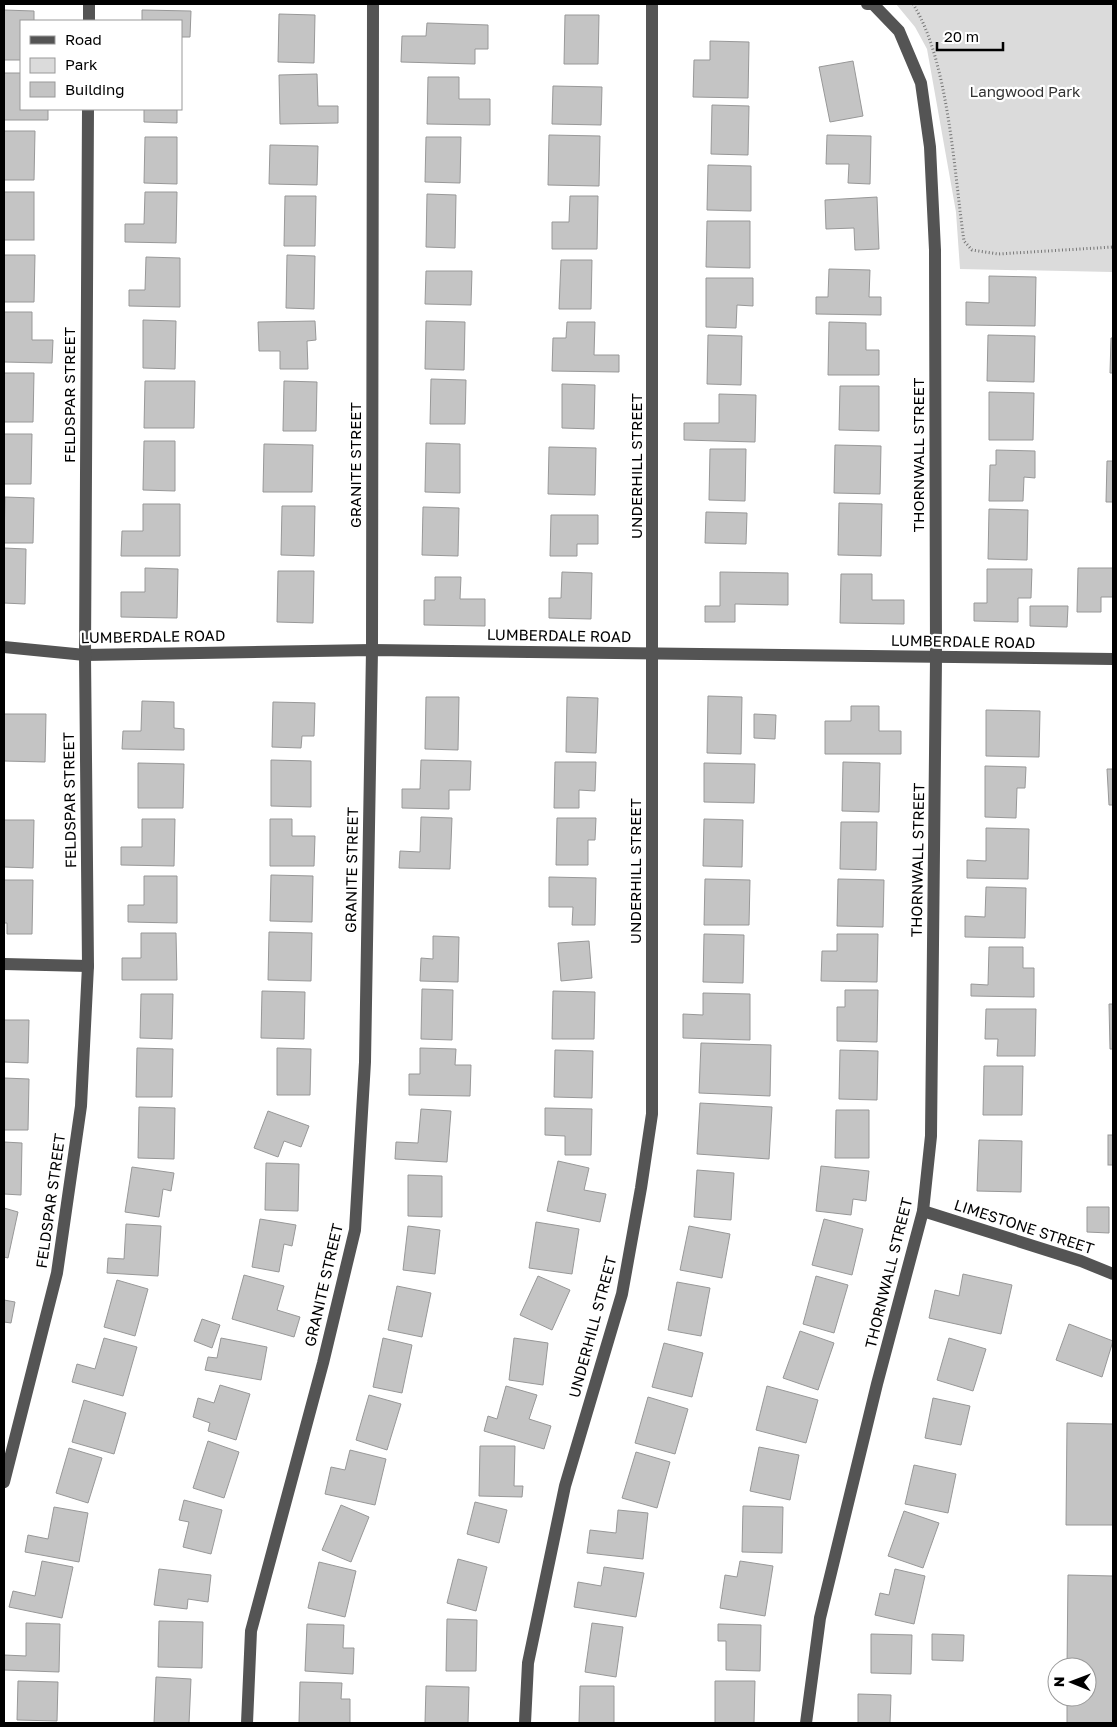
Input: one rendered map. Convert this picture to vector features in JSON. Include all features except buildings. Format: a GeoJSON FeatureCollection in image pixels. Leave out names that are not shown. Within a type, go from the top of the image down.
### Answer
{"type":"FeatureCollection","features":[{"type":"Feature","properties":{"kind":"street"},"geometry":{"type":"LineString","coordinates":[[89,4],[89,20]]}},
{"type":"Feature","properties":{"kind":"street","name":"GRANITE STREET"},"geometry":{"type":"LineString","coordinates":[[247,1723],[252,1632],[323,1364],[355,1230],[365,1062],[372,650],[373,4]]}},
{"type":"Feature","properties":{"kind":"street","name":"UNDERHILL STREET"},"geometry":{"type":"LineString","coordinates":[[525,1723],[528,1662],[565,1486],[622,1294],[652,1114],[652,4]]}},
{"type":"Feature","properties":{"kind":"street","name":"THORNWALL STREET"},"geometry":{"type":"LineString","coordinates":[[806,1723],[820,1618],[877,1384],[923,1211],[931,1136],[936,658],[935,250],[930,147],[922,83],[899,31],[873,4],[867,4]]}},
{"type":"Feature","properties":{"kind":"street","name":"FELDSPAR STREET"},"geometry":{"type":"LineString","coordinates":[[4,1482],[57,1273],[81,1106],[88,966],[85,655],[88,110]]}},
{"type":"Feature","properties":{"kind":"street","name":"LUMBERDALE ROAD"},"geometry":{"type":"LineString","coordinates":[[4,647],[85,655],[372,650],[1113,659]]}},
{"type":"Feature","properties":{"kind":"street"},"geometry":{"type":"LineString","coordinates":[[4,964],[88,966]]}},
{"type":"Feature","properties":{"kind":"street","name":"LIMESTONE STREET"},"geometry":{"type":"LineString","coordinates":[[923,1211],[1081,1261],[1113,1274]]}},
{"type":"Feature","properties":{"kind":"path"},"geometry":{"type":"LineString","coordinates":[[913,4],[922,18],[942,84],[964,241],[972,250],[998,254],[1113,246]]}},
{"type":"Feature","properties":{"kind":"green space","name":"Langwood Park"},"geometry":{"type":"Polygon","coordinates":[[[896,4],[1113,4],[1113,272],[960,269],[956,212],[927,49],[915,27],[896,4]]]}}]}
